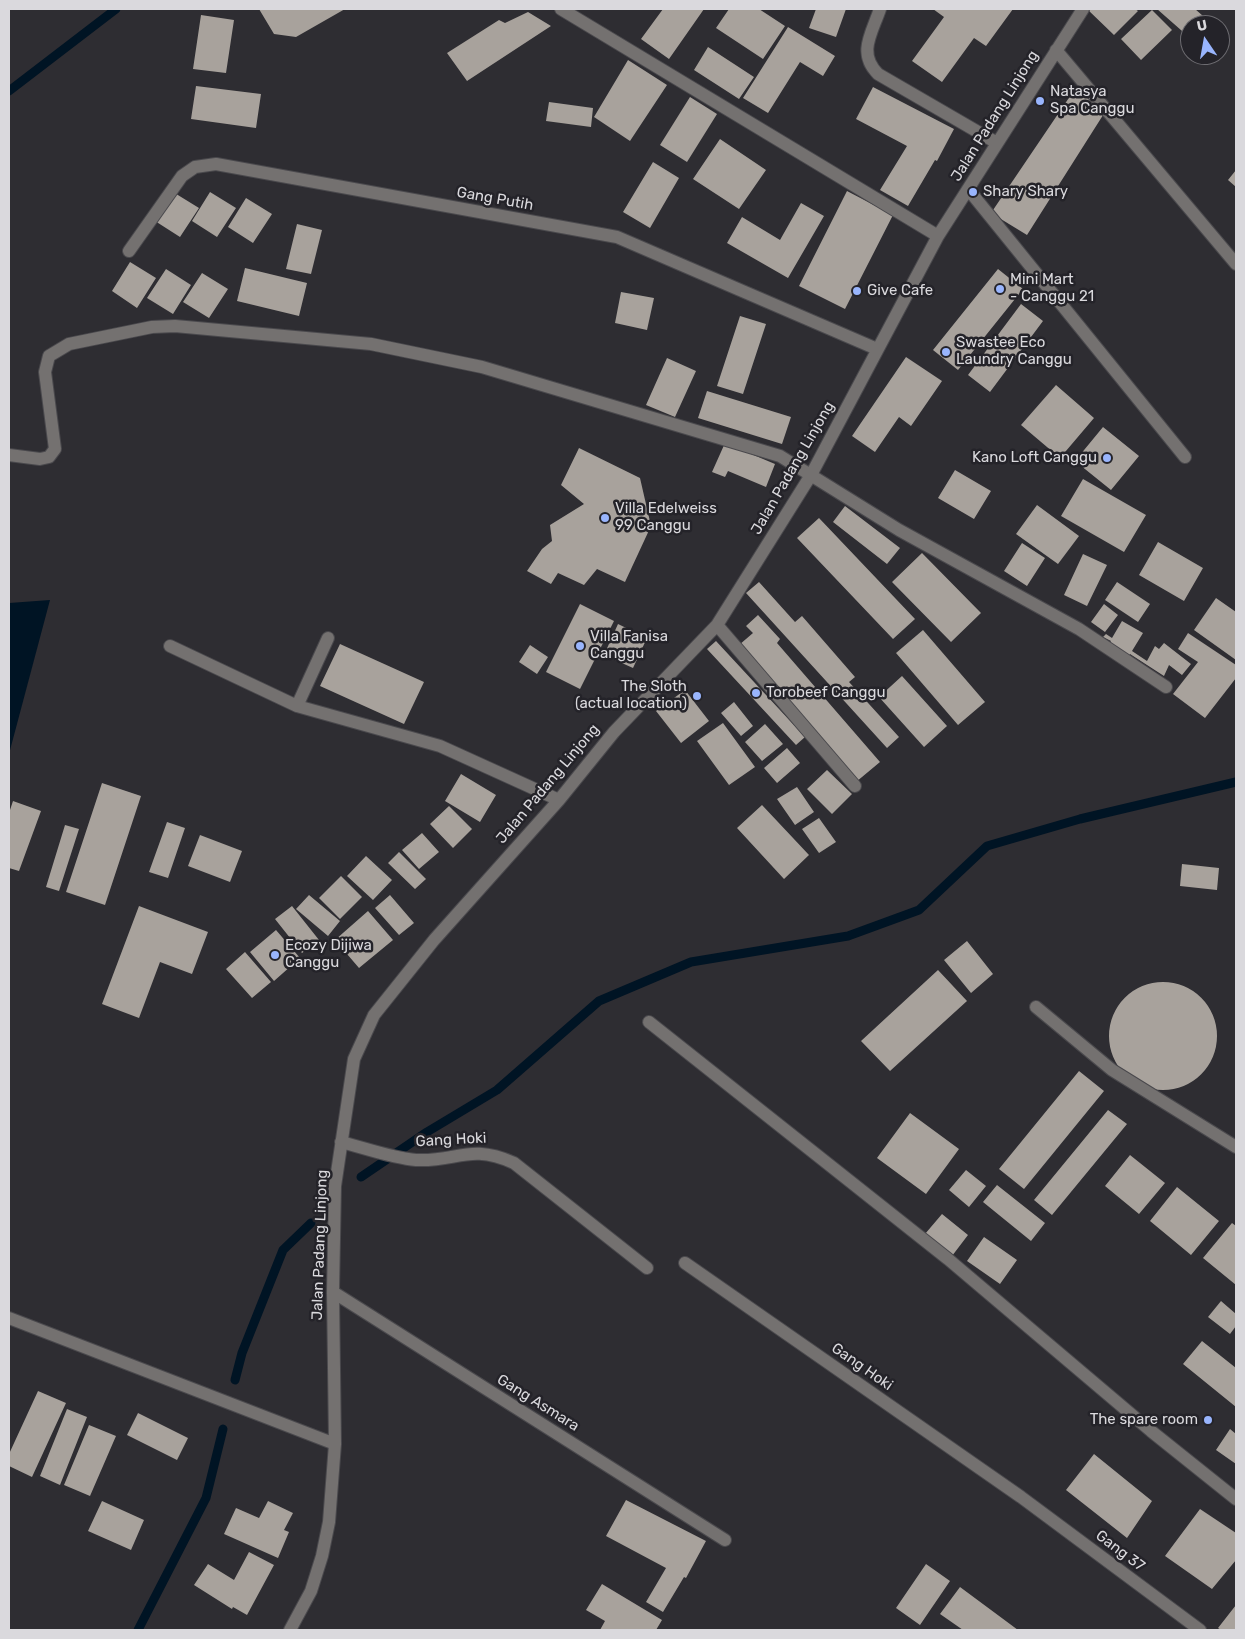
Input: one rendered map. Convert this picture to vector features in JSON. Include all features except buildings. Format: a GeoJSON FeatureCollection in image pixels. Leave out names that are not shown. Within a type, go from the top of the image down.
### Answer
{"type":"FeatureCollection","features":[{"type":"Feature","properties":{"kind":"street"},"geometry":{"type":"LineString","coordinates":[[561,9],[938,236]]}},
{"type":"Feature","properties":{"kind":"street"},"geometry":{"type":"LineString","coordinates":[[880,9],[866,51],[869,65],[878,74],[997,142]]}},
{"type":"Feature","properties":{"kind":"street","name":"Jalan Padang Linjong"},"geometry":{"type":"LineString","coordinates":[[290,1630],[311,1591],[322,1556],[329,1522],[335,1444],[333,1292],[335,1186],[354,1059],[374,1015],[434,940],[559,800],[614,732],[717,625],[811,475],[938,236],[1083,9]]}},
{"type":"Feature","properties":{"kind":"street"},"geometry":{"type":"LineString","coordinates":[[1056,50],[1236,264]]}},
{"type":"Feature","properties":{"kind":"street","name":"Gang Putih"},"geometry":{"type":"LineString","coordinates":[[129,251],[182,176],[195,167],[216,164],[617,237],[877,349]]}},
{"type":"Feature","properties":{"kind":"street"},"geometry":{"type":"LineString","coordinates":[[968,189],[1185,457]]}},
{"type":"Feature","properties":{"kind":"street"},"geometry":{"type":"LineString","coordinates":[[9,455],[40,459],[49,457],[54,449],[45,372],[49,356],[69,344],[152,327],[176,326],[371,344],[482,367],[780,456],[900,530],[1079,629],[1166,687]]}},
{"type":"Feature","properties":{"kind":"street"},"geometry":{"type":"LineString","coordinates":[[717,625],[855,786]]}},
{"type":"Feature","properties":{"kind":"street"},"geometry":{"type":"LineString","coordinates":[[298,706],[328,638]]}},
{"type":"Feature","properties":{"kind":"street"},"geometry":{"type":"LineString","coordinates":[[170,646],[298,706],[440,746],[559,800]]}},
{"type":"Feature","properties":{"kind":"street"},"geometry":{"type":"LineString","coordinates":[[1036,1007],[1112,1070],[1236,1143]]}},
{"type":"Feature","properties":{"kind":"street"},"geometry":{"type":"LineString","coordinates":[[649,1022],[948,1259],[1151,1431],[1236,1499]]}},
{"type":"Feature","properties":{"kind":"street","name":"Gang Hoki"},"geometry":{"type":"LineString","coordinates":[[341,1142],[414,1160],[435,1160],[475,1152],[495,1154],[514,1163],[647,1268]]}},
{"type":"Feature","properties":{"kind":"street","name":"Gang Hoki"},"geometry":{"type":"LineString","coordinates":[[685,1263],[1021,1497]]}},
{"type":"Feature","properties":{"kind":"street","name":"Gang Asmara"},"geometry":{"type":"LineString","coordinates":[[333,1292],[725,1540]]}},
{"type":"Feature","properties":{"kind":"street"},"geometry":{"type":"LineString","coordinates":[[9,1318],[335,1444]]}},
{"type":"Feature","properties":{"kind":"street","name":"Gang 37"},"geometry":{"type":"LineString","coordinates":[[1021,1497],[1200,1630]]}},
{"type":"Feature","properties":{"kind":"water"},"geometry":{"type":"Polygon","coordinates":[[[50,600],[9,754],[9,603],[50,600]]]}},
{"type":"Feature","properties":{"kind":"waterway"},"geometry":{"type":"LineString","coordinates":[[9,91],[116,9]]}},
{"type":"Feature","properties":{"kind":"waterway"},"geometry":{"type":"LineString","coordinates":[[361,1177],[427,1132],[497,1090],[599,1001],[691,962],[848,936],[919,910],[987,846],[1080,819],[1236,782]]}},
{"type":"Feature","properties":{"kind":"waterway"},"geometry":{"type":"LineString","coordinates":[[235,1380],[242,1353],[283,1250],[311,1223]]}},
{"type":"Feature","properties":{"kind":"waterway"},"geometry":{"type":"LineString","coordinates":[[138,1630],[206,1498],[223,1429]]}},
{"type":"Feature","properties":{"kind":"place","name":"Natasya Spa Canggu"},"geometry":{"type":"Point","coordinates":[1040,101]}},
{"type":"Feature","properties":{"kind":"place","name":"Shary Shary"},"geometry":{"type":"Point","coordinates":[973,192]}},
{"type":"Feature","properties":{"kind":"place","name":"Mini Mart - Canggu 21"},"geometry":{"type":"Point","coordinates":[1000,289]}},
{"type":"Feature","properties":{"kind":"place","name":"Give Cafe"},"geometry":{"type":"Point","coordinates":[857,291]}},
{"type":"Feature","properties":{"kind":"place","name":"Swastee Eco Laundry Canggu"},"geometry":{"type":"Point","coordinates":[946,352]}},
{"type":"Feature","properties":{"kind":"place","name":"Kano Loft Canggu"},"geometry":{"type":"Point","coordinates":[1107,458]}},
{"type":"Feature","properties":{"kind":"place","name":"Villa Edelweiss 99 Canggu"},"geometry":{"type":"Point","coordinates":[605,518]}},
{"type":"Feature","properties":{"kind":"place","name":"Villa Fanisa Canggu"},"geometry":{"type":"Point","coordinates":[580,646]}},
{"type":"Feature","properties":{"kind":"place","name":"Torobeef Canggu"},"geometry":{"type":"Point","coordinates":[756,693]}},
{"type":"Feature","properties":{"kind":"place","name":"The Sloth (actual location)"},"geometry":{"type":"Point","coordinates":[697,696]}},
{"type":"Feature","properties":{"kind":"place","name":"Ecozy Dijiwa Canggu"},"geometry":{"type":"Point","coordinates":[275,955]}},
{"type":"Feature","properties":{"kind":"place","name":"The spare room"},"geometry":{"type":"Point","coordinates":[1208,1420]}}]}
